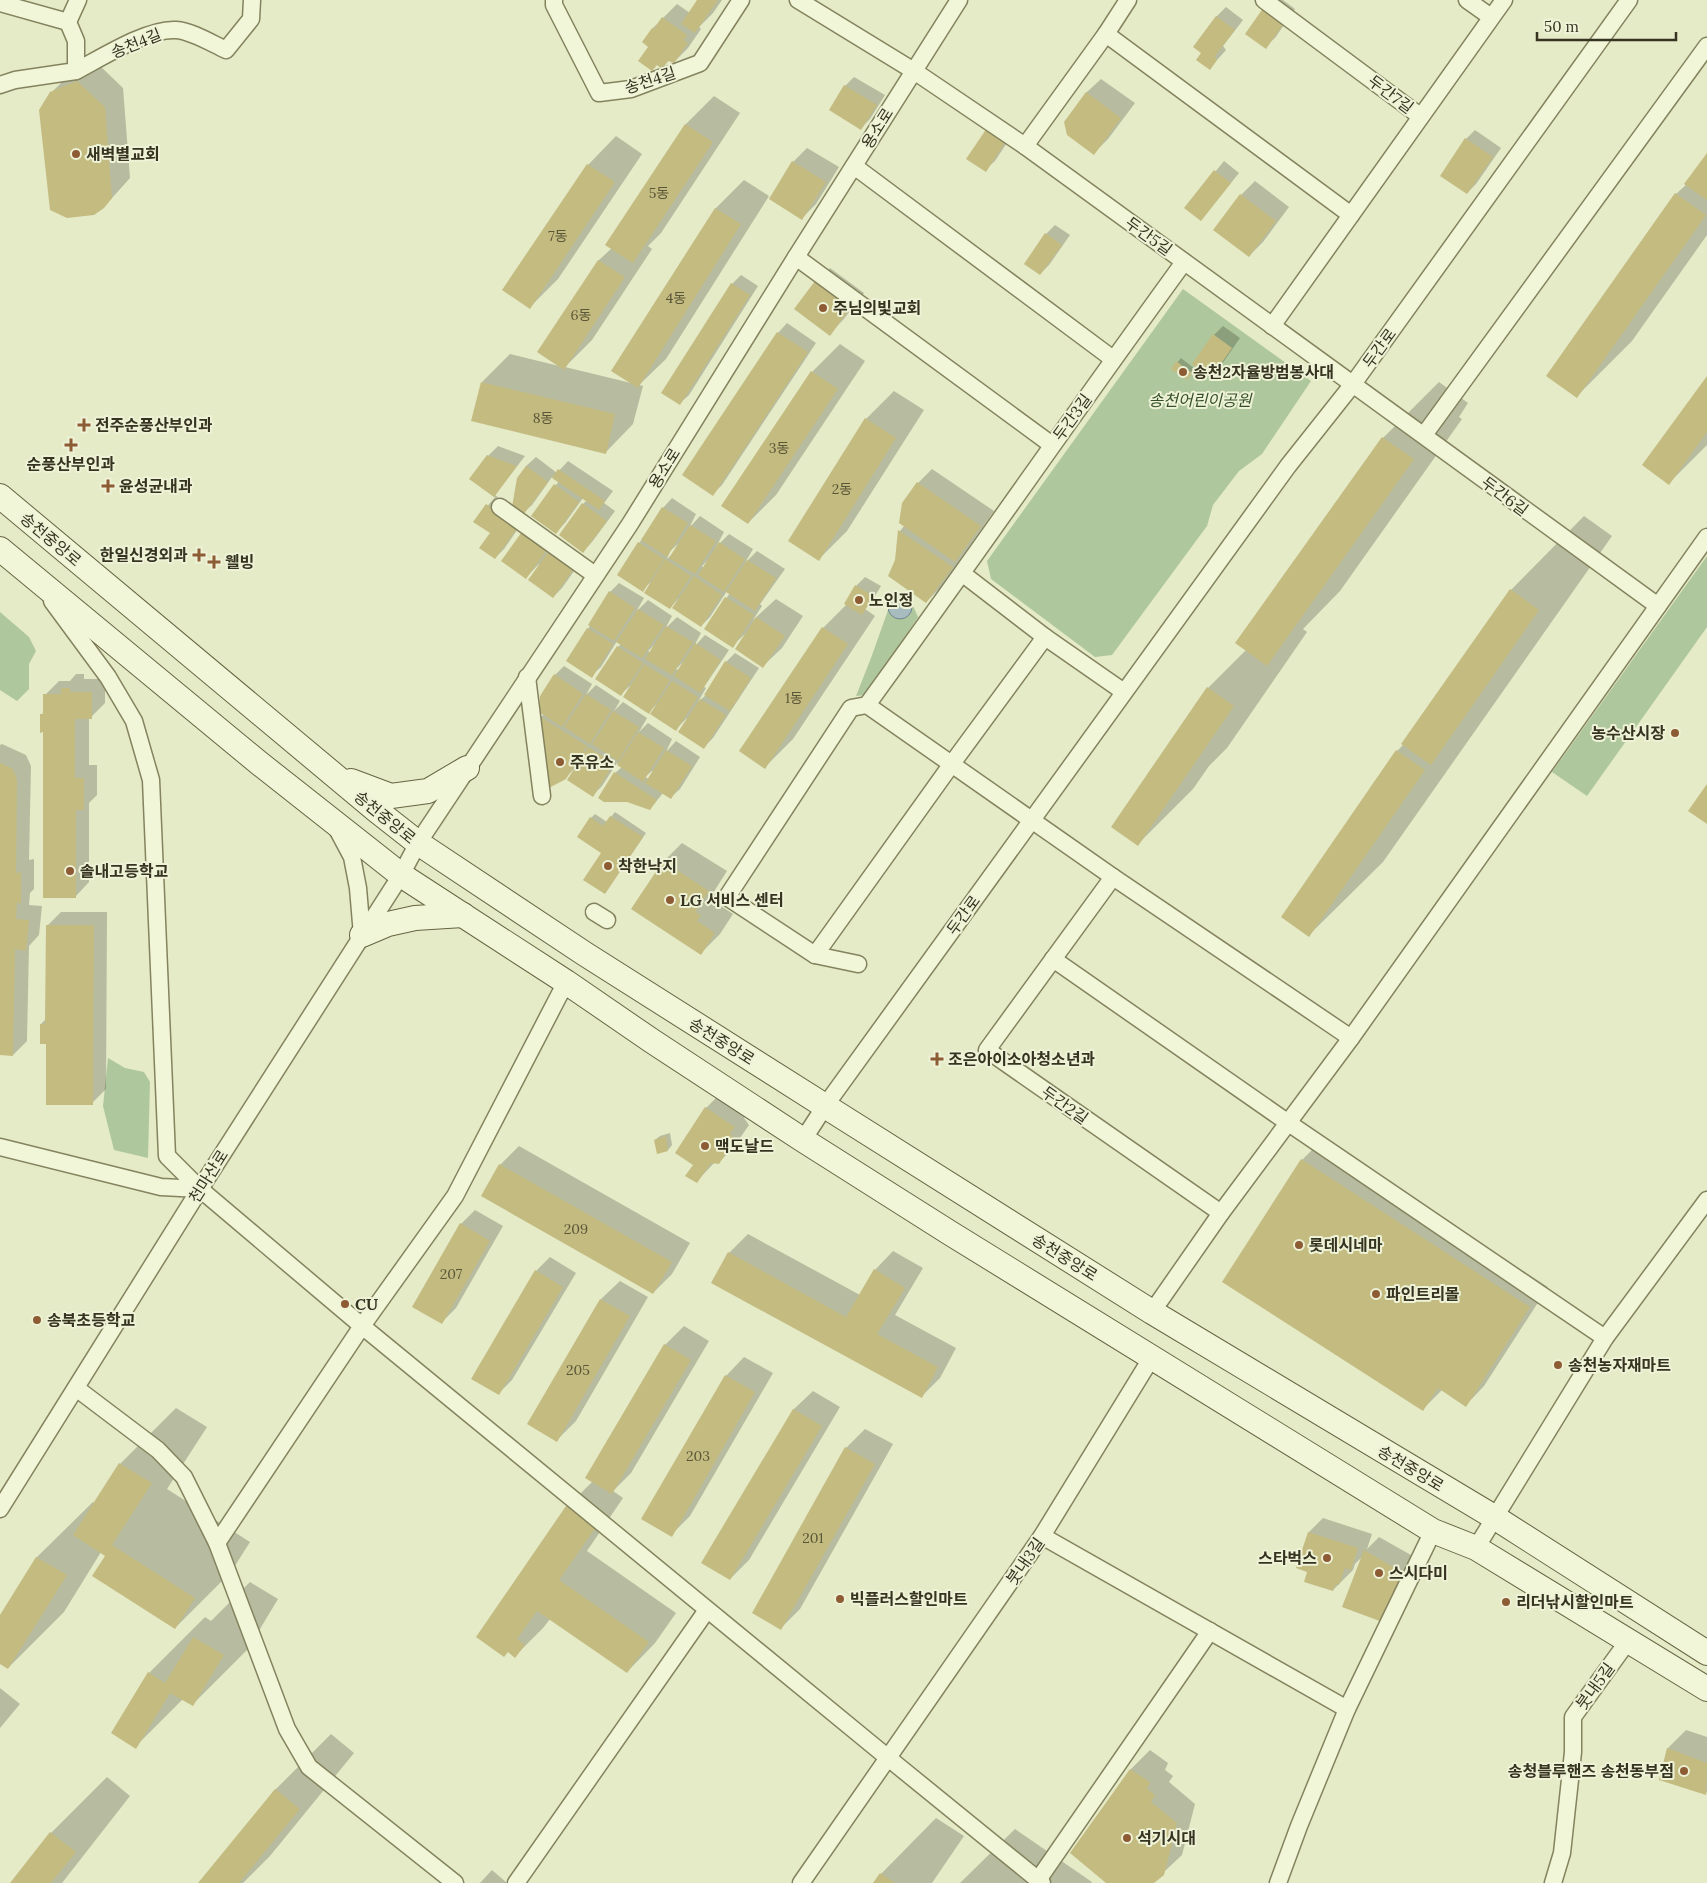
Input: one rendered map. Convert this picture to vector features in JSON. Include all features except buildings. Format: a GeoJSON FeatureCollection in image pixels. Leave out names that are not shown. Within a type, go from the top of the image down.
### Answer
{"type":"FeatureCollection","features":[{"type":"Feature","properties":{"kind":"street"},"geometry":{"type":"LineString","coordinates":[[0,85],[15,80],[76,71],[76,41],[68,22],[78,0]]}},
{"type":"Feature","properties":{"kind":"street","name":"송천4길"},"geometry":{"type":"LineString","coordinates":[[76,71],[140,38],[162,31],[177,30],[226,50],[251,19],[252,0]]}},
{"type":"Feature","properties":{"kind":"street","name":"송천4길"},"geometry":{"type":"LineString","coordinates":[[554,0],[554,5],[599,93],[631,89],[700,63],[741,0]]}},
{"type":"Feature","properties":{"kind":"street"},"geometry":{"type":"LineString","coordinates":[[798,0],[914,71]]}},
{"type":"Feature","properties":{"kind":"street","name":"용소로"},"geometry":{"type":"LineString","coordinates":[[418,844],[527,676],[630,524],[958,0]]}},
{"type":"Feature","properties":{"kind":"street"},"geometry":{"type":"LineString","coordinates":[[1025,146],[1106,34],[1128,0]]}},
{"type":"Feature","properties":{"kind":"street","name":"두간7길"},"geometry":{"type":"LineString","coordinates":[[1264,0],[1420,116],[1504,0]]}},
{"type":"Feature","properties":{"kind":"street"},"geometry":{"type":"LineString","coordinates":[[1467,0],[1491,18]]}},
{"type":"Feature","properties":{"kind":"street","name":"두간로"},"geometry":{"type":"LineString","coordinates":[[803,1140],[825,1106],[1124,692],[1288,466],[1353,384],[1629,0]]}},
{"type":"Feature","properties":{"kind":"street"},"geometry":{"type":"LineString","coordinates":[[0,3],[68,22]]}},
{"type":"Feature","properties":{"kind":"street"},"geometry":{"type":"LineString","coordinates":[[1106,34],[1350,215]]}},
{"type":"Feature","properties":{"kind":"street"},"geometry":{"type":"LineString","coordinates":[[1424,435],[1707,46]]}},
{"type":"Feature","properties":{"kind":"street","name":"두간5길"},"geometry":{"type":"LineString","coordinates":[[914,71],[1025,146],[1353,384]]}},
{"type":"Feature","properties":{"kind":"street"},"geometry":{"type":"LineString","coordinates":[[1272,326],[1420,116]]}},
{"type":"Feature","properties":{"kind":"street"},"geometry":{"type":"LineString","coordinates":[[854,166],[1113,359]]}},
{"type":"Feature","properties":{"kind":"street"},"geometry":{"type":"LineString","coordinates":[[796,257],[1052,444]]}},
{"type":"Feature","properties":{"kind":"street","name":"두간3길"},"geometry":{"type":"LineString","coordinates":[[867,705],[963,574],[1052,444],[1184,262]]}},
{"type":"Feature","properties":{"kind":"street","name":"두간6길"},"geometry":{"type":"LineString","coordinates":[[1353,384],[1658,606]]}},
{"type":"Feature","properties":{"kind":"street","name":"송천중앙로"},"geometry":{"type":"LineString","coordinates":[[0,496],[418,844],[585,954],[1152,1312],[1494,1517],[1707,1652]]}},
{"type":"Feature","properties":{"kind":"street"},"geometry":{"type":"LineString","coordinates":[[500,507],[595,575]]}},
{"type":"Feature","properties":{"kind":"street"},"geometry":{"type":"LineString","coordinates":[[1152,1312],[1221,1213],[1350,1038],[1707,537]]}},
{"type":"Feature","properties":{"kind":"street"},"geometry":{"type":"LineString","coordinates":[[0,549],[260,764],[401,875],[803,1140],[1433,1531],[1476,1548],[1707,1689]]}},
{"type":"Feature","properties":{"kind":"street"},"geometry":{"type":"LineString","coordinates":[[963,574],[1045,637],[1124,692]]}},
{"type":"Feature","properties":{"kind":"street"},"geometry":{"type":"LineString","coordinates":[[36,579],[108,677],[134,721],[151,780],[167,1156],[200,1188],[362,1326],[886,1758],[1040,1881],[1210,1631]]}},
{"type":"Feature","properties":{"kind":"street"},"geometry":{"type":"LineString","coordinates":[[815,956],[1045,637]]}},
{"type":"Feature","properties":{"kind":"street"},"geometry":{"type":"LineString","coordinates":[[527,676],[542,796]]}},
{"type":"Feature","properties":{"kind":"street"},"geometry":{"type":"LineString","coordinates":[[858,964],[815,956],[727,897],[851,708],[867,705],[1112,877],[1350,1038]]}},
{"type":"Feature","properties":{"kind":"street"},"geometry":{"type":"LineString","coordinates":[[332,774],[391,796],[428,791],[467,768]]}},
{"type":"Feature","properties":{"kind":"street"},"geometry":{"type":"LineString","coordinates":[[332,821],[352,857],[358,888],[362,935],[388,924],[415,918],[463,915]]}},
{"type":"Feature","properties":{"kind":"street","name":"천마산로"},"geometry":{"type":"LineString","coordinates":[[0,1509],[200,1188],[401,875],[418,844]]}},
{"type":"Feature","properties":{"kind":"street","name":"두간2길"},"geometry":{"type":"LineString","coordinates":[[1112,877],[987,1050],[1221,1213]]}},
{"type":"Feature","properties":{"kind":"street"},"geometry":{"type":"LineString","coordinates":[[1053,959],[1287,1122],[1605,1338]]}},
{"type":"Feature","properties":{"kind":"street"},"geometry":{"type":"LineString","coordinates":[[217,1543],[362,1326],[455,1196],[566,982]]}},
{"type":"Feature","properties":{"kind":"street"},"geometry":{"type":"LineString","coordinates":[[0,1147],[161,1188],[200,1188]]}},
{"type":"Feature","properties":{"kind":"street"},"geometry":{"type":"LineString","coordinates":[[1476,1548],[1605,1338],[1707,1200]]}},
{"type":"Feature","properties":{"kind":"street","name":"붓내3길"},"geometry":{"type":"LineString","coordinates":[[801,1883],[1042,1536],[1152,1357]]}},
{"type":"Feature","properties":{"kind":"street"},"geometry":{"type":"LineString","coordinates":[[76,1388],[158,1450],[184,1477],[217,1543],[287,1730],[309,1766],[455,1883]]}},
{"type":"Feature","properties":{"kind":"street"},"geometry":{"type":"LineString","coordinates":[[1278,1883],[1347,1709],[1433,1531]]}},
{"type":"Feature","properties":{"kind":"street"},"geometry":{"type":"LineString","coordinates":[[1042,1536],[1347,1709]]}},
{"type":"Feature","properties":{"kind":"street"},"geometry":{"type":"LineString","coordinates":[[516,1883],[707,1610]]}},
{"type":"Feature","properties":{"kind":"street","name":"붓내5길"},"geometry":{"type":"LineString","coordinates":[[1553,1883],[1562,1853],[1573,1752],[1573,1716],[1628,1640]]}},
{"type":"Feature","properties":{"kind":"green space","name":"송천어린이공원"},"geometry":{"type":"Polygon","coordinates":[[[1183,289],[1311,381],[1262,454],[1239,471],[1213,505],[1207,526],[1112,655],[1095,657],[991,579],[987,561],[1183,289]]]}},
{"type":"Feature","properties":{"kind":"green space"},"geometry":{"type":"Polygon","coordinates":[[[1707,556],[1707,627],[1587,796],[1552,772],[1707,556]]]}},
{"type":"Feature","properties":{"kind":"green space"},"geometry":{"type":"Polygon","coordinates":[[[899,595],[910,599],[918,617],[867,695],[856,696],[892,599],[899,595]]]}},
{"type":"Feature","properties":{"kind":"green space"},"geometry":{"type":"Polygon","coordinates":[[[0,612],[29,637],[36,651],[29,664],[29,689],[17,701],[0,690],[0,612]]]}},
{"type":"Feature","properties":{"kind":"green space"},"geometry":{"type":"Polygon","coordinates":[[[108,1058],[125,1068],[144,1072],[150,1082],[148,1158],[114,1150],[103,1106],[108,1058]]]}},
{"type":"Feature","properties":{"kind":"shaded area"},"geometry":{"type":"Polygon","coordinates":[[[900,595],[909,598],[912,607],[909,616],[900,619],[891,616],[888,607],[891,598],[900,595]]]}},
{"type":"Feature","properties":{"kind":"place","name":"새벽별교회"},"geometry":{"type":"Point","coordinates":[76,154]}},
{"type":"Feature","properties":{"kind":"place","name":"주님의빛교회"},"geometry":{"type":"Point","coordinates":[823,308]}},
{"type":"Feature","properties":{"kind":"place","name":"송천2자율방범봉사대"},"geometry":{"type":"Point","coordinates":[1183,372]}},
{"type":"Feature","properties":{"kind":"place","name":"전주순풍산부인과"},"geometry":{"type":"Point","coordinates":[84,425]}},
{"type":"Feature","properties":{"kind":"place","name":"순풍산부인과"},"geometry":{"type":"Point","coordinates":[71,445]}},
{"type":"Feature","properties":{"kind":"place","name":"윤성균내과"},"geometry":{"type":"Point","coordinates":[108,486]}},
{"type":"Feature","properties":{"kind":"place","name":"한일신경외과"},"geometry":{"type":"Point","coordinates":[199,555]}},
{"type":"Feature","properties":{"kind":"place","name":"웰빙"},"geometry":{"type":"Point","coordinates":[214,562]}},
{"type":"Feature","properties":{"kind":"place","name":"노인정"},"geometry":{"type":"Point","coordinates":[859,600]}},
{"type":"Feature","properties":{"kind":"place","name":"농수산시장"},"geometry":{"type":"Point","coordinates":[1675,733]}},
{"type":"Feature","properties":{"kind":"place","name":"주유소"},"geometry":{"type":"Point","coordinates":[560,762]}},
{"type":"Feature","properties":{"kind":"place","name":"착한낙지"},"geometry":{"type":"Point","coordinates":[608,866]}},
{"type":"Feature","properties":{"kind":"place","name":"솔내고등학교"},"geometry":{"type":"Point","coordinates":[70,871]}},
{"type":"Feature","properties":{"kind":"place","name":"LG 서비스 센터"},"geometry":{"type":"Point","coordinates":[670,900]}},
{"type":"Feature","properties":{"kind":"place","name":"조은아이소아청소년과"},"geometry":{"type":"Point","coordinates":[937,1059]}},
{"type":"Feature","properties":{"kind":"place","name":"맥도날드"},"geometry":{"type":"Point","coordinates":[705,1146]}},
{"type":"Feature","properties":{"kind":"place","name":"롯데시네마"},"geometry":{"type":"Point","coordinates":[1299,1245]}},
{"type":"Feature","properties":{"kind":"place","name":"파인트리몰"},"geometry":{"type":"Point","coordinates":[1376,1294]}},
{"type":"Feature","properties":{"kind":"place","name":"CU"},"geometry":{"type":"Point","coordinates":[345,1304]}},
{"type":"Feature","properties":{"kind":"place","name":"송북초등학교"},"geometry":{"type":"Point","coordinates":[37,1320]}},
{"type":"Feature","properties":{"kind":"place","name":"송천농자재마트"},"geometry":{"type":"Point","coordinates":[1558,1365]}},
{"type":"Feature","properties":{"kind":"place","name":"스타벅스"},"geometry":{"type":"Point","coordinates":[1327,1558]}},
{"type":"Feature","properties":{"kind":"place","name":"스시다미"},"geometry":{"type":"Point","coordinates":[1379,1573]}},
{"type":"Feature","properties":{"kind":"place","name":"빅플러스할인마트"},"geometry":{"type":"Point","coordinates":[840,1599]}},
{"type":"Feature","properties":{"kind":"place","name":"리더낚시할인마트"},"geometry":{"type":"Point","coordinates":[1506,1602]}},
{"type":"Feature","properties":{"kind":"place","name":"송청블루핸즈 송천동부점"},"geometry":{"type":"Point","coordinates":[1684,1771]}},
{"type":"Feature","properties":{"kind":"place","name":"석기시대"},"geometry":{"type":"Point","coordinates":[1127,1838]}}]}
